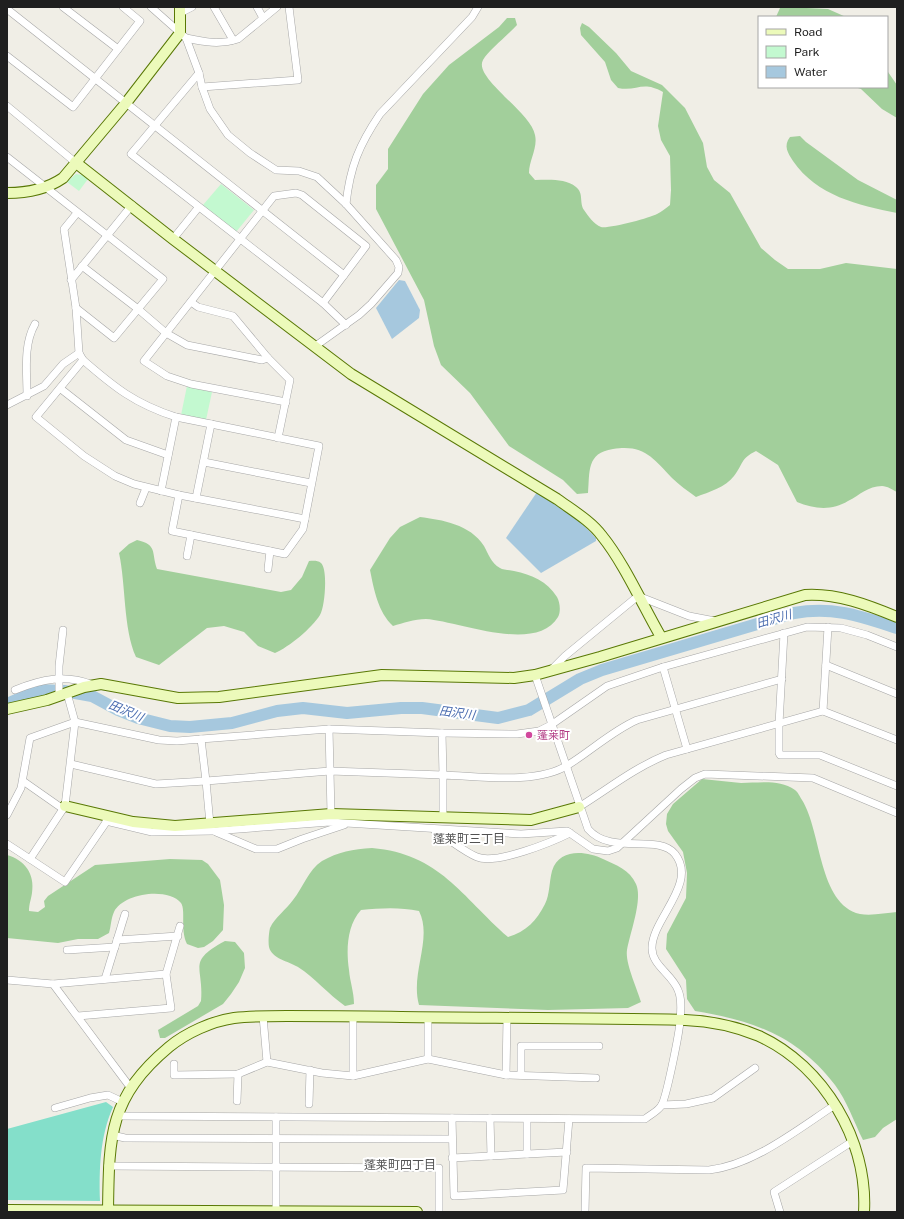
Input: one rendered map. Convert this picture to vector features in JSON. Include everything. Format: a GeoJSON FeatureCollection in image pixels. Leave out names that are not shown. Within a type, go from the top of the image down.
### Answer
{"type":"FeatureCollection","features":[{"type":"Feature","properties":{"kind":"street"},"geometry":{"type":"LineString","coordinates":[[63,7],[118,49]]}},
{"type":"Feature","properties":{"kind":"street"},"geometry":{"type":"LineString","coordinates":[[7,56],[73,107],[140,21],[123,7]]}},
{"type":"Feature","properties":{"kind":"street"},"geometry":{"type":"LineString","coordinates":[[151,7],[183,36],[214,43],[233,40],[277,7]]}},
{"type":"Feature","properties":{"kind":"street"},"geometry":{"type":"LineString","coordinates":[[192,7],[180,10],[183,36],[199,73],[202,87],[214,116],[228,135],[250,153],[276,170],[299,171],[317,177],[346,204],[388,249],[399,267],[398,273],[371,304],[346,325],[314,347]]}},
{"type":"Feature","properties":{"kind":"street"},"geometry":{"type":"LineString","coordinates":[[214,7],[233,40]]}},
{"type":"Feature","properties":{"kind":"street"},"geometry":{"type":"LineString","coordinates":[[257,7],[263,18]]}},
{"type":"Feature","properties":{"kind":"street"},"geometry":{"type":"LineString","coordinates":[[202,87],[298,80],[289,7]]}},
{"type":"Feature","properties":{"kind":"street"},"geometry":{"type":"LineString","coordinates":[[346,204],[351,167],[370,128],[380,114],[472,16],[478,7]]}},
{"type":"Feature","properties":{"kind":"street"},"geometry":{"type":"LineString","coordinates":[[7,9],[344,275]]}},
{"type":"Feature","properties":{"kind":"street"},"geometry":{"type":"LineString","coordinates":[[7,193],[22,193],[54,184],[63,178],[183,36]]}},
{"type":"Feature","properties":{"kind":"street"},"geometry":{"type":"LineString","coordinates":[[199,73],[131,154],[198,208],[323,303],[346,325]]}},
{"type":"Feature","properties":{"kind":"street"},"geometry":{"type":"LineString","coordinates":[[7,106],[173,239],[216,270],[351,374],[572,510],[602,535],[661,637]]}},
{"type":"Feature","properties":{"kind":"street"},"geometry":{"type":"LineString","coordinates":[[7,157],[77,213],[163,278],[114,338],[76,308]]}},
{"type":"Feature","properties":{"kind":"street"},"geometry":{"type":"LineString","coordinates":[[286,402],[207,388],[167,376],[144,361],[274,196],[296,193],[302,196],[366,246],[323,303]]}},
{"type":"Feature","properties":{"kind":"street"},"geometry":{"type":"LineString","coordinates":[[71,280],[106,235],[132,205]]}},
{"type":"Feature","properties":{"kind":"street"},"geometry":{"type":"LineString","coordinates":[[173,239],[198,208]]}},
{"type":"Feature","properties":{"kind":"street"},"geometry":{"type":"LineString","coordinates":[[77,213],[64,229],[76,308],[78,353],[83,360],[126,396],[150,409],[176,417],[319,446],[303,529],[285,554],[172,531],[179,495]]}},
{"type":"Feature","properties":{"kind":"street"},"geometry":{"type":"LineString","coordinates":[[82,266],[138,309],[166,333],[187,345],[262,360],[268,358]]}},
{"type":"Feature","properties":{"kind":"street"},"geometry":{"type":"LineString","coordinates":[[191,302],[198,307],[233,316],[268,358],[290,380],[278,438]]}},
{"type":"Feature","properties":{"kind":"street"},"geometry":{"type":"LineString","coordinates":[[27,396],[27,345],[29,335],[35,324]]}},
{"type":"Feature","properties":{"kind":"street"},"geometry":{"type":"LineString","coordinates":[[7,405],[44,386],[63,364],[78,353]]}},
{"type":"Feature","properties":{"kind":"street"},"geometry":{"type":"LineString","coordinates":[[83,360],[36,417],[84,456],[100,467],[128,482],[146,488],[305,519]]}},
{"type":"Feature","properties":{"kind":"street"},"geometry":{"type":"LineString","coordinates":[[60,389],[126,440],[168,455]]}},
{"type":"Feature","properties":{"kind":"street"},"geometry":{"type":"LineString","coordinates":[[161,491],[176,417]]}},
{"type":"Feature","properties":{"kind":"street"},"geometry":{"type":"LineString","coordinates":[[196,498],[211,424]]}},
{"type":"Feature","properties":{"kind":"street"},"geometry":{"type":"LineString","coordinates":[[204,462],[311,482]]}},
{"type":"Feature","properties":{"kind":"street"},"geometry":{"type":"LineString","coordinates":[[140,503],[146,488]]}},
{"type":"Feature","properties":{"kind":"street"},"geometry":{"type":"LineString","coordinates":[[187,556],[191,535]]}},
{"type":"Feature","properties":{"kind":"street"},"geometry":{"type":"LineString","coordinates":[[268,569],[270,551]]}},
{"type":"Feature","properties":{"kind":"street"},"geometry":{"type":"LineString","coordinates":[[7,709],[88,686],[111,685],[162,696],[192,699],[219,697],[382,675],[514,678],[535,675],[600,657],[661,637],[790,599],[810,595],[852,600],[897,617]]}},
{"type":"Feature","properties":{"kind":"street"},"geometry":{"type":"LineString","coordinates":[[638,596],[689,616],[716,621]]}},
{"type":"Feature","properties":{"kind":"street"},"geometry":{"type":"LineString","coordinates":[[551,670],[583,641],[638,596]]}},
{"type":"Feature","properties":{"kind":"street"},"geometry":{"type":"LineString","coordinates":[[7,815],[16,799],[23,781],[30,738],[75,722],[159,740],[177,741],[329,729],[442,733],[528,733],[551,725],[607,686],[663,667],[807,627],[828,627],[851,630],[897,647]]}},
{"type":"Feature","properties":{"kind":"street"},"geometry":{"type":"LineString","coordinates":[[823,711],[828,627]]}},
{"type":"Feature","properties":{"kind":"street"},"geometry":{"type":"LineString","coordinates":[[30,859],[64,807],[71,764],[75,722],[63,694],[59,678],[63,630]]}},
{"type":"Feature","properties":{"kind":"street"},"geometry":{"type":"LineString","coordinates":[[784,633],[779,724],[780,755],[820,755],[897,786]]}},
{"type":"Feature","properties":{"kind":"street"},"geometry":{"type":"LineString","coordinates":[[826,665],[897,694]]}},
{"type":"Feature","properties":{"kind":"street"},"geometry":{"type":"LineString","coordinates":[[663,667],[687,749]]}},
{"type":"Feature","properties":{"kind":"street"},"geometry":{"type":"LineString","coordinates":[[535,675],[579,807],[588,829],[593,835],[609,843],[663,847],[670,850],[678,860],[680,882],[675,899],[659,923],[652,948],[658,963],[673,980],[679,991],[680,1020],[662,1105]]}},
{"type":"Feature","properties":{"kind":"street"},"geometry":{"type":"LineString","coordinates":[[15,690],[33,682],[59,678],[70,678],[88,686]]}},
{"type":"Feature","properties":{"kind":"street"},"geometry":{"type":"LineString","coordinates":[[71,764],[156,784],[330,771],[526,777],[566,766],[626,725],[658,713],[782,679]]}},
{"type":"Feature","properties":{"kind":"street"},"geometry":{"type":"LineString","coordinates":[[212,828],[331,814],[531,820],[579,807],[646,763],[666,755],[823,711],[897,740]]}},
{"type":"Feature","properties":{"kind":"street"},"geometry":{"type":"LineString","coordinates":[[329,729],[331,814]]}},
{"type":"Feature","properties":{"kind":"street"},"geometry":{"type":"LineString","coordinates":[[442,733],[443,818]]}},
{"type":"Feature","properties":{"kind":"street"},"geometry":{"type":"LineString","coordinates":[[201,739],[212,828]]}},
{"type":"Feature","properties":{"kind":"street"},"geometry":{"type":"LineString","coordinates":[[23,781],[64,807],[108,819],[149,825],[212,828],[330,822],[434,830],[520,834],[567,831],[583,843],[602,851],[613,851],[688,783],[705,774],[813,778],[897,813]]}},
{"type":"Feature","properties":{"kind":"street"},"geometry":{"type":"LineString","coordinates":[[7,844],[66,882],[108,819]]}},
{"type":"Feature","properties":{"kind":"street"},"geometry":{"type":"LineString","coordinates":[[212,828],[256,849],[277,849],[348,824]]}},
{"type":"Feature","properties":{"kind":"street"},"geometry":{"type":"LineString","coordinates":[[434,830],[477,857],[486,859],[506,857],[570,833]]}},
{"type":"Feature","properties":{"kind":"street"},"geometry":{"type":"LineString","coordinates":[[105,979],[125,914]]}},
{"type":"Feature","properties":{"kind":"street"},"geometry":{"type":"LineString","coordinates":[[78,1016],[171,1008],[166,974],[180,926]]}},
{"type":"Feature","properties":{"kind":"street"},"geometry":{"type":"LineString","coordinates":[[67,950],[178,936]]}},
{"type":"Feature","properties":{"kind":"street"},"geometry":{"type":"LineString","coordinates":[[7,980],[53,984],[166,974]]}},
{"type":"Feature","properties":{"kind":"street"},"geometry":{"type":"LineString","coordinates":[[53,984],[130,1087]]}},
{"type":"Feature","properties":{"kind":"street"},"geometry":{"type":"LineString","coordinates":[[262,1016],[267,1062]]}},
{"type":"Feature","properties":{"kind":"street"},"geometry":{"type":"LineString","coordinates":[[108,1210],[108,1166],[112,1135],[117,1116],[130,1087],[170,1046],[210,1024],[232,1018],[262,1016],[352,1016],[680,1020],[706,1021],[735,1027],[774,1044],[805,1069],[817,1081],[835,1106],[853,1141],[864,1195],[864,1212]]}},
{"type":"Feature","properties":{"kind":"street"},"geometry":{"type":"LineString","coordinates":[[352,1016],[353,1076]]}},
{"type":"Feature","properties":{"kind":"street"},"geometry":{"type":"LineString","coordinates":[[428,1017],[428,1059]]}},
{"type":"Feature","properties":{"kind":"street"},"geometry":{"type":"LineString","coordinates":[[506,1075],[507,1018]]}},
{"type":"Feature","properties":{"kind":"street"},"geometry":{"type":"LineString","coordinates":[[521,1075],[521,1046],[600,1046]]}},
{"type":"Feature","properties":{"kind":"street"},"geometry":{"type":"LineString","coordinates":[[174,1064],[174,1075],[238,1074],[267,1062],[322,1073],[353,1076],[428,1059],[506,1075],[596,1078]]}},
{"type":"Feature","properties":{"kind":"street"},"geometry":{"type":"LineString","coordinates":[[117,1116],[645,1119],[662,1105],[686,1104],[713,1098],[755,1068]]}},
{"type":"Feature","properties":{"kind":"street"},"geometry":{"type":"LineString","coordinates":[[310,1070],[310,1104]]}},
{"type":"Feature","properties":{"kind":"street"},"geometry":{"type":"LineString","coordinates":[[237,1101],[238,1074]]}},
{"type":"Feature","properties":{"kind":"street"},"geometry":{"type":"LineString","coordinates":[[55,1108],[90,1098],[108,1096],[123,1102]]}},
{"type":"Feature","properties":{"kind":"street"},"geometry":{"type":"LineString","coordinates":[[585,1212],[586,1168],[709,1170],[719,1168],[752,1157],[835,1106]]}},
{"type":"Feature","properties":{"kind":"street"},"geometry":{"type":"LineString","coordinates":[[276,1117],[276,1210]]}},
{"type":"Feature","properties":{"kind":"street"},"geometry":{"type":"LineString","coordinates":[[452,1118],[454,1196],[563,1190],[569,1119]]}},
{"type":"Feature","properties":{"kind":"street"},"geometry":{"type":"LineString","coordinates":[[490,1118],[491,1156]]}},
{"type":"Feature","properties":{"kind":"street"},"geometry":{"type":"LineString","coordinates":[[527,1119],[527,1154]]}},
{"type":"Feature","properties":{"kind":"street"},"geometry":{"type":"LineString","coordinates":[[112,1135],[125,1138],[276,1137],[452,1139]]}},
{"type":"Feature","properties":{"kind":"street"},"geometry":{"type":"LineString","coordinates":[[780,1212],[774,1192],[853,1141]]}},
{"type":"Feature","properties":{"kind":"street"},"geometry":{"type":"LineString","coordinates":[[452,1158],[567,1152]]}},
{"type":"Feature","properties":{"kind":"street"},"geometry":{"type":"LineString","coordinates":[[108,1166],[439,1168],[439,1212]]}},
{"type":"Feature","properties":{"kind":"street"},"geometry":{"type":"LineString","coordinates":[[7,1210],[276,1210],[416,1212]]}},
{"type":"Feature","properties":{"kind":"green space"},"geometry":{"type":"Polygon","coordinates":[[[780,8],[828,9],[844,16],[776,16],[780,8]]]}},
{"type":"Feature","properties":{"kind":"green space"},"geometry":{"type":"Polygon","coordinates":[[[507,18],[515,18],[517,25],[486,56],[483,60],[482,67],[486,76],[494,86],[524,116],[535,135],[536,140],[529,173],[535,180],[562,181],[576,187],[580,192],[584,210],[591,220],[598,226],[605,227],[620,225],[653,216],[670,205],[670,156],[661,140],[658,126],[663,92],[650,87],[630,89],[618,88],[611,80],[605,62],[581,35],[580,28],[582,23],[589,27],[616,53],[631,71],[662,85],[685,108],[703,143],[707,167],[714,180],[730,193],[761,248],[775,260],[788,269],[820,269],[846,263],[897,269],[897,492],[886,487],[877,486],[868,489],[842,504],[829,508],[803,504],[797,502],[778,465],[756,451],[747,456],[731,480],[717,489],[696,497],[675,481],[647,454],[633,449],[624,448],[604,451],[598,455],[591,465],[588,493],[577,494],[563,480],[509,446],[470,393],[441,365],[434,346],[424,300],[376,209],[376,185],[388,169],[388,149],[423,94],[449,65],[499,27],[507,18]]]}},
{"type":"Feature","properties":{"kind":"green space"},"geometry":{"type":"Polygon","coordinates":[[[888,72],[897,85],[897,118],[882,109],[861,89],[858,88],[888,88],[888,72]]]}},
{"type":"Feature","properties":{"kind":"green space"},"geometry":{"type":"Polygon","coordinates":[[[800,136],[858,180],[897,200],[897,213],[839,197],[814,183],[793,161],[787,149],[787,143],[790,137],[800,136]]]}},
{"type":"Feature","properties":{"kind":"green space"},"geometry":{"type":"Polygon","coordinates":[[[76,174],[82,175],[88,179],[79,191],[67,182],[76,174]]]}},
{"type":"Feature","properties":{"kind":"green space"},"geometry":{"type":"Polygon","coordinates":[[[221,184],[254,210],[236,232],[203,205],[221,184]]]}},
{"type":"Feature","properties":{"kind":"green space"},"geometry":{"type":"Polygon","coordinates":[[[187,386],[212,392],[206,420],[181,415],[187,386]]]}},
{"type":"Feature","properties":{"kind":"green space"},"geometry":{"type":"Polygon","coordinates":[[[420,517],[455,524],[463,528],[478,539],[484,546],[492,561],[497,566],[503,569],[527,574],[544,583],[553,591],[558,599],[560,610],[558,617],[547,628],[533,633],[515,634],[496,633],[426,619],[413,620],[393,626],[380,607],[370,570],[390,538],[400,527],[420,517]]]}},
{"type":"Feature","properties":{"kind":"green space"},"geometry":{"type":"Polygon","coordinates":[[[137,540],[148,544],[151,547],[157,569],[281,592],[291,590],[302,577],[309,561],[318,561],[323,567],[325,580],[322,611],[316,620],[300,637],[275,653],[258,646],[244,632],[224,626],[207,628],[159,665],[136,657],[129,633],[119,553],[129,544],[137,540]]]}},
{"type":"Feature","properties":{"kind":"green space"},"geometry":{"type":"Polygon","coordinates":[[[702,779],[741,783],[776,783],[795,790],[809,814],[828,882],[836,896],[846,908],[864,915],[897,912],[897,1119],[883,1128],[875,1137],[863,1140],[839,1091],[821,1068],[806,1054],[773,1033],[756,1026],[717,1015],[695,1011],[687,999],[686,980],[666,949],[667,934],[686,898],[687,873],[683,852],[668,831],[666,824],[667,814],[673,804],[702,779]]]}},
{"type":"Feature","properties":{"kind":"green space"},"geometry":{"type":"Polygon","coordinates":[[[372,848],[395,852],[415,859],[433,868],[448,879],[508,937],[526,929],[542,910],[547,900],[552,871],[561,858],[574,853],[589,854],[618,866],[630,875],[638,890],[637,907],[627,955],[629,968],[641,1002],[628,1008],[548,1010],[419,1005],[417,981],[423,945],[423,922],[419,911],[390,908],[361,910],[356,916],[350,930],[348,946],[354,1004],[345,1006],[304,971],[273,954],[269,947],[270,928],[297,895],[309,874],[322,861],[340,853],[372,848]]]}},
{"type":"Feature","properties":{"kind":"green space"},"geometry":{"type":"Polygon","coordinates":[[[7,855],[24,864],[30,874],[33,886],[29,911],[38,912],[45,907],[44,901],[48,896],[95,865],[170,859],[202,860],[208,864],[220,880],[224,905],[223,930],[213,941],[204,947],[198,948],[187,944],[184,933],[183,910],[181,903],[175,898],[166,895],[146,894],[126,900],[119,906],[113,914],[109,933],[98,939],[78,939],[58,943],[7,938],[7,855]]]}},
{"type":"Feature","properties":{"kind":"green space"},"geometry":{"type":"Polygon","coordinates":[[[225,941],[235,942],[244,953],[245,968],[239,982],[231,994],[223,1004],[165,1038],[160,1038],[158,1030],[198,1006],[201,1001],[201,960],[205,954],[225,941]]]}},
{"type":"Feature","properties":{"kind":"green space"},"geometry":{"type":"Polygon","coordinates":[[[106,1102],[113,1107],[105,1129],[101,1153],[100,1201],[7,1200],[7,1129],[106,1102]]]}},
{"type":"Feature","properties":{"kind":"water"},"geometry":{"type":"Polygon","coordinates":[[[399,280],[405,281],[420,310],[419,318],[392,339],[376,308],[399,280]]]}},
{"type":"Feature","properties":{"kind":"water"},"geometry":{"type":"Polygon","coordinates":[[[537,492],[575,516],[596,538],[596,541],[541,573],[506,538],[537,492]]]}},
{"type":"Feature","properties":{"kind":"waterway","name":"田沢川"},"geometry":{"type":"LineString","coordinates":[[7,704],[39,690],[64,691],[92,696],[118,710],[138,718],[170,726],[190,727],[232,723],[277,711],[303,708],[347,713],[401,708],[422,708],[498,718],[529,710],[580,679],[602,670],[794,613],[808,611],[846,613],[897,628]]}},
{"type":"Feature","properties":{"kind":"place","name":"蓬莱町"},"geometry":{"type":"Point","coordinates":[529,735]}},
{"type":"Feature","properties":{"kind":"district","name":"蓬莱町三丁目"},"geometry":{"type":"Point","coordinates":[469,839]}},
{"type":"Feature","properties":{"kind":"district","name":"蓬莱町四丁目"},"geometry":{"type":"Point","coordinates":[400,1165]}}]}
